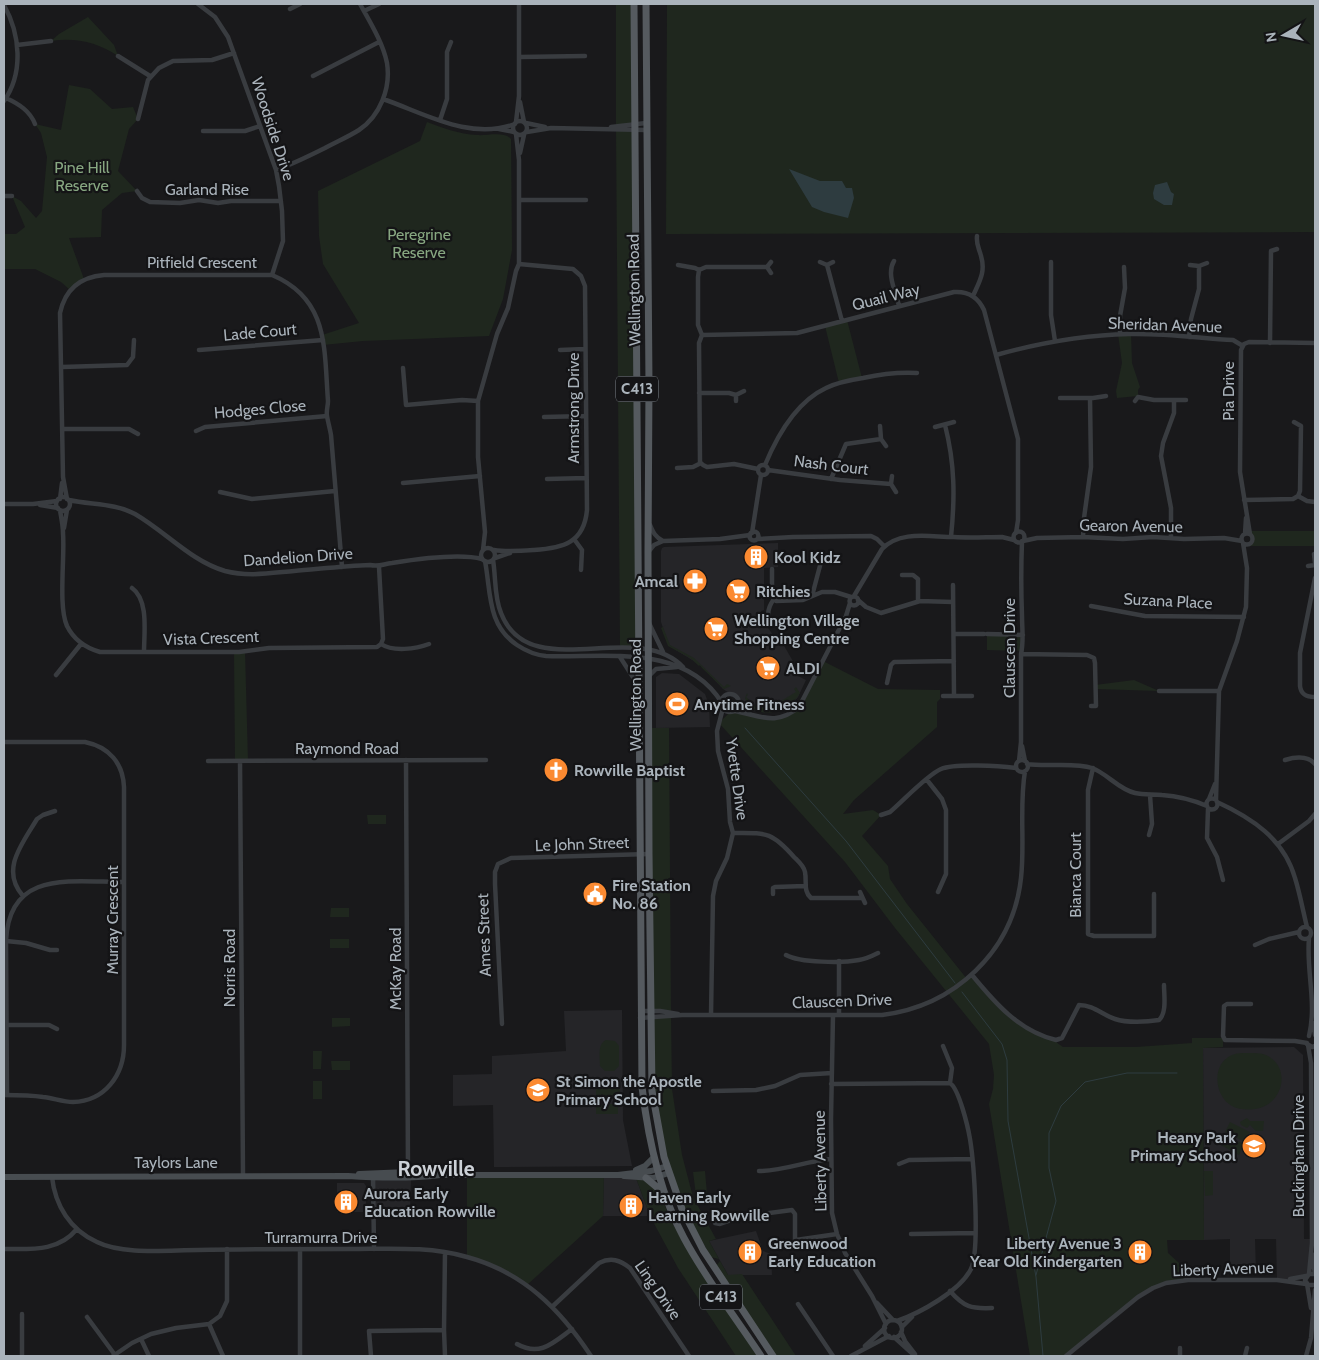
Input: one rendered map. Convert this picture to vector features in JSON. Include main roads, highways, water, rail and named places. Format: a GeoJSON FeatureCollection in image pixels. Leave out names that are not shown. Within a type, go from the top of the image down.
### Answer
{"type":"FeatureCollection","features":[{"type":"Feature","properties":{"kind":"main road","name":"Wellington Road"},"geometry":{"type":"LineString","coordinates":[[634,4],[640,1015],[644,1111],[658,1173],[683,1236],[761,1356]]}},
{"type":"Feature","properties":{"kind":"main road","name":"Wellington Road"},"geometry":{"type":"LineString","coordinates":[[646,4],[649,385],[648,677],[652,1091],[668,1170],[682,1209],[700,1246],[773,1356]]}},
{"type":"Feature","properties":{"kind":"main road"},"geometry":{"type":"LineString","coordinates":[[620,1174],[643,1167],[654,1157]]}},
{"type":"Feature","properties":{"kind":"main road","name":"Taylors Lane"},"geometry":{"type":"LineString","coordinates":[[620,1174],[646,1178],[668,1170]]}},
{"type":"Feature","properties":{"kind":"main road","name":"Taylors Lane"},"geometry":{"type":"LineString","coordinates":[[4,1177],[658,1173]]}},
{"type":"Feature","properties":{"kind":"main road"},"geometry":{"type":"LineString","coordinates":[[646,1178],[666,1195]]}},
{"type":"Feature","properties":{"kind":"main road"},"geometry":{"type":"LineString","coordinates":[[692,1251],[700,1246]]}},
{"type":"Feature","properties":{"kind":"waterway"},"geometry":{"type":"LineString","coordinates":[[745,728],[846,841],[955,983]]}},
{"type":"Feature","properties":{"kind":"waterway"},"geometry":{"type":"LineString","coordinates":[[962,992],[1002,1044],[1007,1060],[1008,1121],[1036,1277],[1043,1356]]}},
{"type":"Feature","properties":{"kind":"waterway"},"geometry":{"type":"LineString","coordinates":[[1036,1275],[1056,1201],[1049,1168],[1049,1133],[1061,1106],[1085,1082],[1127,1073],[1177,1073]]}},
{"type":"Feature","properties":{"kind":"place","name":"Kool Kidz"},"geometry":{"type":"Point","coordinates":[756,557]}},
{"type":"Feature","properties":{"kind":"place","name":"Amcal"},"geometry":{"type":"Point","coordinates":[695,581]}},
{"type":"Feature","properties":{"kind":"place","name":"Ritchies"},"geometry":{"type":"Point","coordinates":[738,591]}},
{"type":"Feature","properties":{"kind":"place","name":"Wellington Village Shopping Centre"},"geometry":{"type":"Point","coordinates":[716,629]}},
{"type":"Feature","properties":{"kind":"place","name":"ALDI"},"geometry":{"type":"Point","coordinates":[768,668]}},
{"type":"Feature","properties":{"kind":"place","name":"Anytime Fitness"},"geometry":{"type":"Point","coordinates":[677,704]}},
{"type":"Feature","properties":{"kind":"place","name":"Rowville Baptist"},"geometry":{"type":"Point","coordinates":[556,770]}},
{"type":"Feature","properties":{"kind":"place","name":"Fire Station No. 86"},"geometry":{"type":"Point","coordinates":[595,894]}},
{"type":"Feature","properties":{"kind":"place","name":"St Simon the Apostle Primary School"},"geometry":{"type":"Point","coordinates":[538,1090]}},
{"type":"Feature","properties":{"kind":"place","name":"Heany Park Primary School"},"geometry":{"type":"Point","coordinates":[1254,1146]}},
{"type":"Feature","properties":{"kind":"place","name":"Aurora Early Education Rowville"},"geometry":{"type":"Point","coordinates":[346,1202]}},
{"type":"Feature","properties":{"kind":"place","name":"Haven Early Learning Rowville"},"geometry":{"type":"Point","coordinates":[631,1206]}},
{"type":"Feature","properties":{"kind":"place","name":"Greenwood Early Education"},"geometry":{"type":"Point","coordinates":[750,1252]}},
{"type":"Feature","properties":{"kind":"place","name":"Liberty Avenue 3 Year Old Kindergarten"},"geometry":{"type":"Point","coordinates":[1140,1252]}},
{"type":"Feature","properties":{"kind":"district","name":"Rowville"},"geometry":{"type":"Point","coordinates":[436,1168]}},
{"type":"Feature","properties":{"kind":"park label","name":"Pine Hill Reserve"},"geometry":{"type":"Point","coordinates":[82,176]}},
{"type":"Feature","properties":{"kind":"park label","name":"Peregrine Reserve"},"geometry":{"type":"Point","coordinates":[419,243]}}]}
